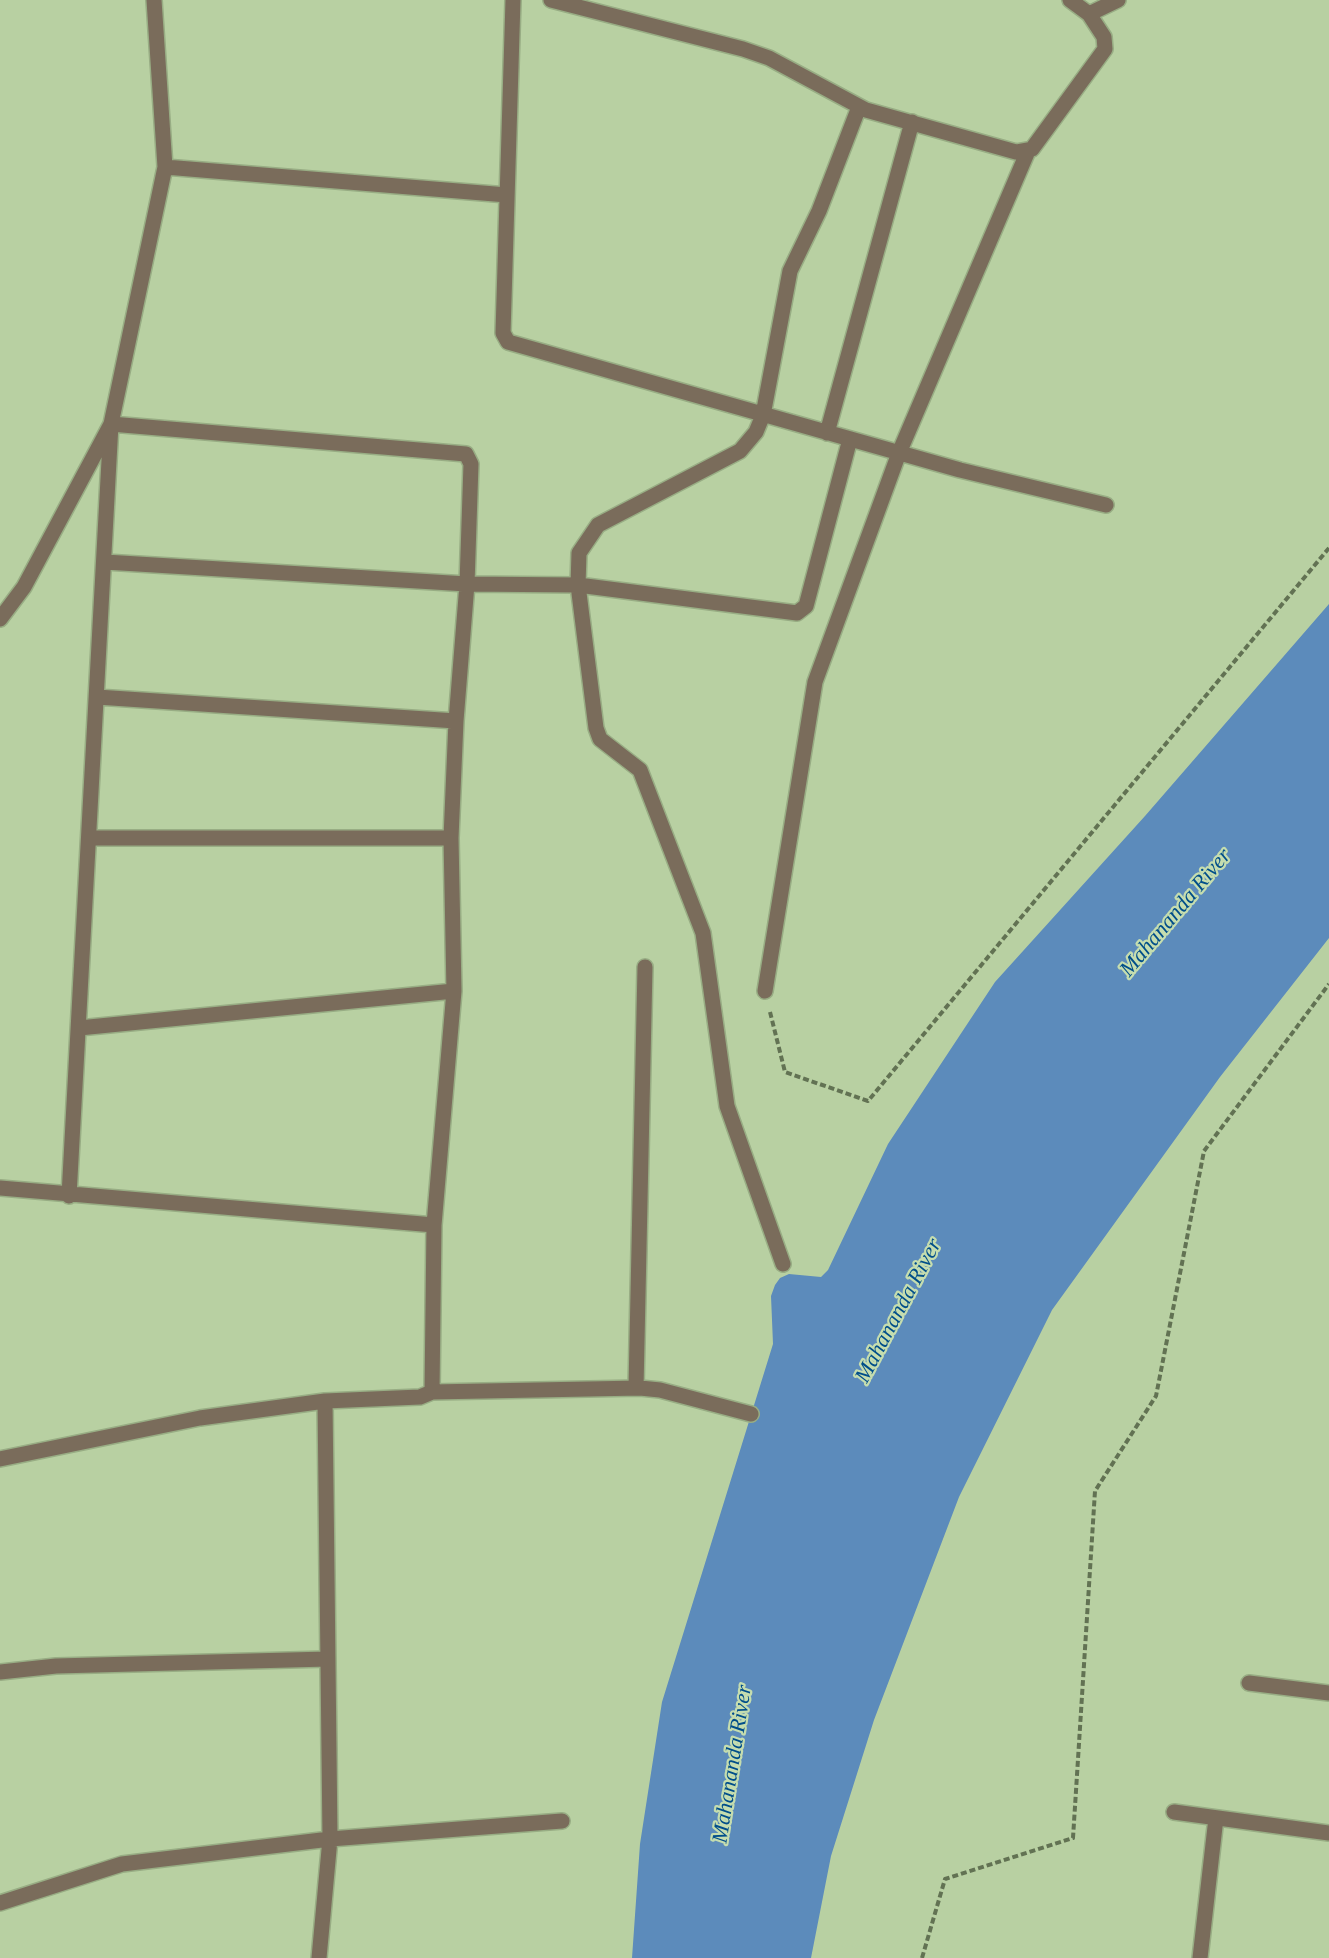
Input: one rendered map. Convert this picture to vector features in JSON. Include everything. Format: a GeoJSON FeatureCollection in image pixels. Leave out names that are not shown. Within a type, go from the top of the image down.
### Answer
{"type":"FeatureCollection","features":[{"type":"Feature","properties":{"kind":"street"},"geometry":{"type":"LineString","coordinates":[[69,1196],[111,424],[165,167],[154,0]]}},
{"type":"Feature","properties":{"kind":"street"},"geometry":{"type":"LineString","coordinates":[[513,0],[503,333],[508,342],[899,453],[1106,505]]}},
{"type":"Feature","properties":{"kind":"street"},"geometry":{"type":"LineString","coordinates":[[551,0],[743,49],[769,58],[860,107],[1016,152],[1028,151]]}},
{"type":"Feature","properties":{"kind":"street"},"geometry":{"type":"LineString","coordinates":[[765,991],[815,682],[899,453],[1028,151],[1105,49],[1104,37],[1089,14],[1070,0]]}},
{"type":"Feature","properties":{"kind":"street"},"geometry":{"type":"LineString","coordinates":[[1089,14],[1118,0]]}},
{"type":"Feature","properties":{"kind":"street"},"geometry":{"type":"LineString","coordinates":[[783,1264],[727,1106],[703,933],[640,770],[600,739],[596,728],[578,585],[579,553],[598,525],[740,451],[756,432],[763,415],[790,271],[819,211],[860,107]]}},
{"type":"Feature","properties":{"kind":"street"},"geometry":{"type":"LineString","coordinates":[[827,433],[912,122]]}},
{"type":"Feature","properties":{"kind":"street"},"geometry":{"type":"LineString","coordinates":[[165,167],[507,195]]}},
{"type":"Feature","properties":{"kind":"street"},"geometry":{"type":"LineString","coordinates":[[111,424],[466,454],[471,464],[467,584],[456,721],[452,838],[454,991],[434,1225],[432,1392]]}},
{"type":"Feature","properties":{"kind":"street"},"geometry":{"type":"LineString","coordinates":[[0,619],[24,587],[111,424]]}},
{"type":"Feature","properties":{"kind":"street"},"geometry":{"type":"LineString","coordinates":[[105,562],[467,584],[578,585],[792,613],[803,611],[850,439]]}},
{"type":"Feature","properties":{"kind":"street"},"geometry":{"type":"LineString","coordinates":[[97,697],[456,721]]}},
{"type":"Feature","properties":{"kind":"street"},"geometry":{"type":"LineString","coordinates":[[90,838],[452,838]]}},
{"type":"Feature","properties":{"kind":"street"},"geometry":{"type":"LineString","coordinates":[[636,1388],[645,967]]}},
{"type":"Feature","properties":{"kind":"street"},"geometry":{"type":"LineString","coordinates":[[79,1028],[454,991]]}},
{"type":"Feature","properties":{"kind":"street"},"geometry":{"type":"LineString","coordinates":[[0,1188],[69,1196],[434,1225]]}},
{"type":"Feature","properties":{"kind":"street"},"geometry":{"type":"LineString","coordinates":[[0,1459],[200,1418],[325,1401],[420,1396],[432,1392],[636,1388],[660,1390],[751,1414]]}},
{"type":"Feature","properties":{"kind":"street"},"geometry":{"type":"LineString","coordinates":[[319,1958],[330,1839],[325,1401]]}},
{"type":"Feature","properties":{"kind":"street"},"geometry":{"type":"LineString","coordinates":[[0,1672],[56,1666],[328,1659]]}},
{"type":"Feature","properties":{"kind":"street"},"geometry":{"type":"LineString","coordinates":[[1249,1683],[1329,1693]]}},
{"type":"Feature","properties":{"kind":"street"},"geometry":{"type":"LineString","coordinates":[[1174,1812],[1329,1833]]}},
{"type":"Feature","properties":{"kind":"street"},"geometry":{"type":"LineString","coordinates":[[1200,1958],[1216,1818]]}},
{"type":"Feature","properties":{"kind":"street"},"geometry":{"type":"LineString","coordinates":[[0,1902],[122,1864],[330,1839],[561,1821]]}},
{"type":"Feature","properties":{"kind":"path"},"geometry":{"type":"LineString","coordinates":[[765,991],[785,1072],[868,1101],[1329,548]]}},
{"type":"Feature","properties":{"kind":"path"},"geometry":{"type":"LineString","coordinates":[[922,1958],[945,1879],[1073,1838],[1095,1491],[1156,1396],[1204,1151],[1329,984]]}},
{"type":"Feature","properties":{"kind":"water","name":"Mahananda River"},"geometry":{"type":"Polygon","coordinates":[[[1329,604],[1329,938],[1220,1077],[1052,1310],[959,1497],[874,1720],[831,1856],[811,1958],[632,1958],[640,1844],[662,1702],[773,1344],[771,1296],[775,1285],[780,1278],[789,1274],[821,1277],[828,1270],[888,1144],[995,982],[1145,816],[1329,604]]]}}]}
